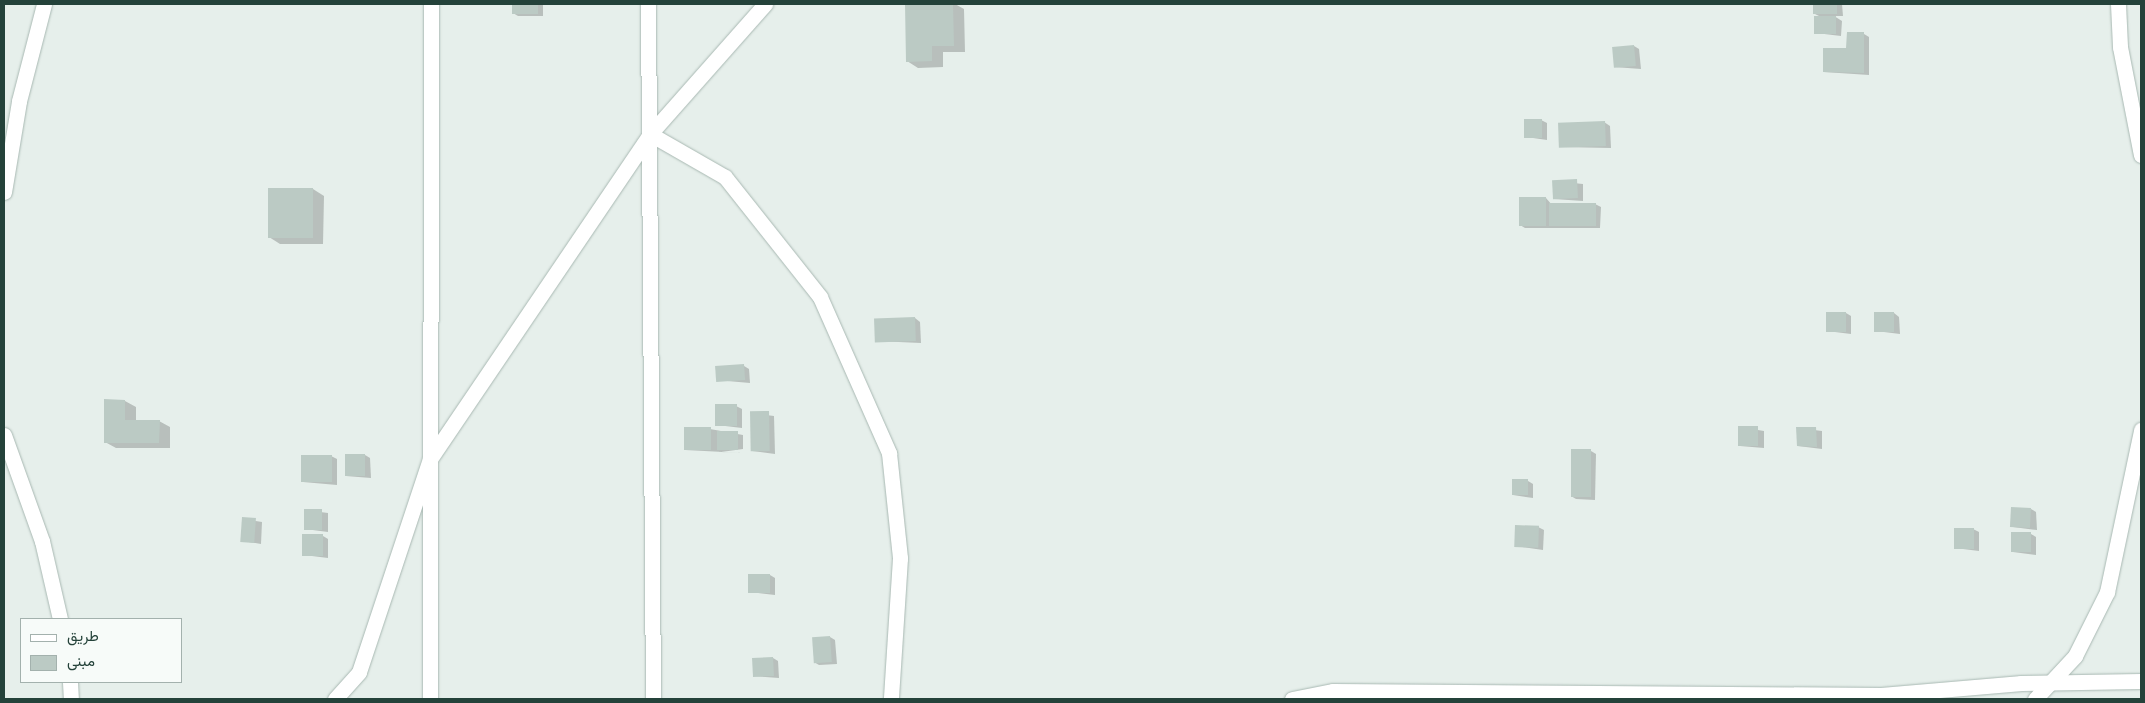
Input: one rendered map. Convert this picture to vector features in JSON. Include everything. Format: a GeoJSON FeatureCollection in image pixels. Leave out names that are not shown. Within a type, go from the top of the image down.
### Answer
{"type":"FeatureCollection","features":[{"type":"Feature","properties":{"kind":"street"},"geometry":{"type":"LineString","coordinates":[[4,192],[19,101],[44,4]]}},
{"type":"Feature","properties":{"kind":"street"},"geometry":{"type":"LineString","coordinates":[[430,699],[431,4]]}},
{"type":"Feature","properties":{"kind":"street"},"geometry":{"type":"LineString","coordinates":[[648,4],[653,699]]}},
{"type":"Feature","properties":{"kind":"street"},"geometry":{"type":"LineString","coordinates":[[335,699],[359,672],[430,459],[650,134],[765,4]]}},
{"type":"Feature","properties":{"kind":"street"},"geometry":{"type":"LineString","coordinates":[[2118,4],[2120,47],[2141,155]]}},
{"type":"Feature","properties":{"kind":"street"},"geometry":{"type":"LineString","coordinates":[[650,134],[725,178],[820,297],[889,453],[900,558],[891,699]]}},
{"type":"Feature","properties":{"kind":"street"},"geometry":{"type":"LineString","coordinates":[[2035,699],[2075,656],[2107,592],[2141,430]]}},
{"type":"Feature","properties":{"kind":"street"},"geometry":{"type":"LineString","coordinates":[[4,435],[42,540],[60,618]]}},
{"type":"Feature","properties":{"kind":"street"},"geometry":{"type":"LineString","coordinates":[[1292,699],[1333,691],[1881,695],[2050,682],[2141,681]]}},
{"type":"Feature","properties":{"kind":"street"},"geometry":{"type":"LineString","coordinates":[[70,683],[71,699]]}},
{"type":"Feature","properties":{"kind":"building"},"geometry":{"type":"Polygon","coordinates":[[[512,4],[538,4],[538,14],[512,14],[512,4]]]}},
{"type":"Feature","properties":{"kind":"building"},"geometry":{"type":"Polygon","coordinates":[[[905,4],[953,4],[954,46],[932,46],[932,61],[906,62],[905,4]]]}},
{"type":"Feature","properties":{"kind":"building"},"geometry":{"type":"Polygon","coordinates":[[[1813,4],[1837,4],[1837,14],[1813,14],[1813,4]]]}},
{"type":"Feature","properties":{"kind":"building"},"geometry":{"type":"Polygon","coordinates":[[[1814,16],[1836,16],[1836,34],[1814,34],[1814,16]]]}},
{"type":"Feature","properties":{"kind":"building"},"geometry":{"type":"Polygon","coordinates":[[[1847,32],[1864,32],[1864,73],[1823,72],[1823,48],[1846,48],[1847,32]]]}},
{"type":"Feature","properties":{"kind":"building"},"geometry":{"type":"Polygon","coordinates":[[[1634,45],[1636,66],[1614,68],[1612,47],[1634,45]]]}},
{"type":"Feature","properties":{"kind":"building"},"geometry":{"type":"Polygon","coordinates":[[[1524,119],[1542,119],[1542,138],[1524,138],[1524,119]]]}},
{"type":"Feature","properties":{"kind":"building"},"geometry":{"type":"Polygon","coordinates":[[[1605,121],[1606,146],[1559,148],[1558,123],[1605,121]]]}},
{"type":"Feature","properties":{"kind":"building"},"geometry":{"type":"Polygon","coordinates":[[[1577,179],[1578,198],[1553,199],[1552,180],[1577,179]]]}},
{"type":"Feature","properties":{"kind":"building"},"geometry":{"type":"Polygon","coordinates":[[[268,188],[313,188],[313,238],[268,238],[268,188]]]}},
{"type":"Feature","properties":{"kind":"building"},"geometry":{"type":"Polygon","coordinates":[[[1519,197],[1546,197],[1546,226],[1519,226],[1519,197]]]}},
{"type":"Feature","properties":{"kind":"building"},"geometry":{"type":"Polygon","coordinates":[[[1549,203],[1596,203],[1596,226],[1549,226],[1549,203]]]}},
{"type":"Feature","properties":{"kind":"building"},"geometry":{"type":"Polygon","coordinates":[[[1826,312],[1846,312],[1846,332],[1826,332],[1826,312]]]}},
{"type":"Feature","properties":{"kind":"building"},"geometry":{"type":"Polygon","coordinates":[[[1874,312],[1894,312],[1894,332],[1874,332],[1874,312]]]}},
{"type":"Feature","properties":{"kind":"building"},"geometry":{"type":"Polygon","coordinates":[[[915,317],[916,341],[875,342],[874,318],[915,317]]]}},
{"type":"Feature","properties":{"kind":"building"},"geometry":{"type":"Polygon","coordinates":[[[744,364],[745,380],[716,382],[715,366],[744,364]]]}},
{"type":"Feature","properties":{"kind":"building"},"geometry":{"type":"Polygon","coordinates":[[[104,399],[125,400],[125,420],[160,420],[159,443],[104,443],[104,399]]]}},
{"type":"Feature","properties":{"kind":"building"},"geometry":{"type":"Polygon","coordinates":[[[715,404],[737,404],[737,426],[715,426],[715,404]]]}},
{"type":"Feature","properties":{"kind":"building"},"geometry":{"type":"Polygon","coordinates":[[[750,411],[769,411],[770,451],[751,451],[750,411]]]}},
{"type":"Feature","properties":{"kind":"building"},"geometry":{"type":"Polygon","coordinates":[[[1738,426],[1758,426],[1758,446],[1738,446],[1738,426]]]}},
{"type":"Feature","properties":{"kind":"building"},"geometry":{"type":"Polygon","coordinates":[[[684,427],[711,427],[711,450],[684,450],[684,427]]]}},
{"type":"Feature","properties":{"kind":"building"},"geometry":{"type":"Polygon","coordinates":[[[1796,427],[1816,427],[1817,447],[1797,446],[1796,427]]]}},
{"type":"Feature","properties":{"kind":"building"},"geometry":{"type":"Polygon","coordinates":[[[717,431],[738,431],[738,450],[717,450],[717,431]]]}},
{"type":"Feature","properties":{"kind":"building"},"geometry":{"type":"Polygon","coordinates":[[[1571,449],[1591,449],[1591,497],[1571,497],[1571,449]]]}},
{"type":"Feature","properties":{"kind":"building"},"geometry":{"type":"Polygon","coordinates":[[[345,454],[365,454],[365,476],[345,476],[345,454]]]}},
{"type":"Feature","properties":{"kind":"building"},"geometry":{"type":"Polygon","coordinates":[[[301,455],[332,455],[332,482],[301,482],[301,455]]]}},
{"type":"Feature","properties":{"kind":"building"},"geometry":{"type":"Polygon","coordinates":[[[1512,479],[1528,479],[1528,495],[1512,495],[1512,479]]]}},
{"type":"Feature","properties":{"kind":"building"},"geometry":{"type":"Polygon","coordinates":[[[2011,507],[2031,508],[2030,528],[2010,527],[2011,507]]]}},
{"type":"Feature","properties":{"kind":"building"},"geometry":{"type":"Polygon","coordinates":[[[304,509],[322,509],[322,530],[304,530],[304,509]]]}},
{"type":"Feature","properties":{"kind":"building"},"geometry":{"type":"Polygon","coordinates":[[[242,517],[256,518],[254,543],[240,542],[242,517]]]}},
{"type":"Feature","properties":{"kind":"building"},"geometry":{"type":"Polygon","coordinates":[[[1515,525],[1539,526],[1538,548],[1514,547],[1515,525]]]}},
{"type":"Feature","properties":{"kind":"building"},"geometry":{"type":"Polygon","coordinates":[[[1954,528],[1974,528],[1974,549],[1954,549],[1954,528]]]}},
{"type":"Feature","properties":{"kind":"building"},"geometry":{"type":"Polygon","coordinates":[[[2011,532],[2031,532],[2031,552],[2011,552],[2011,532]]]}},
{"type":"Feature","properties":{"kind":"building"},"geometry":{"type":"Polygon","coordinates":[[[302,534],[323,534],[323,556],[302,556],[302,534]]]}},
{"type":"Feature","properties":{"kind":"building"},"geometry":{"type":"Polygon","coordinates":[[[748,574],[770,574],[770,593],[748,593],[748,574]]]}},
{"type":"Feature","properties":{"kind":"building"},"geometry":{"type":"Polygon","coordinates":[[[830,636],[832,662],[814,663],[812,637],[830,636]]]}},
{"type":"Feature","properties":{"kind":"building"},"geometry":{"type":"Polygon","coordinates":[[[773,657],[774,676],[753,677],[752,658],[773,657]]]}}]}
